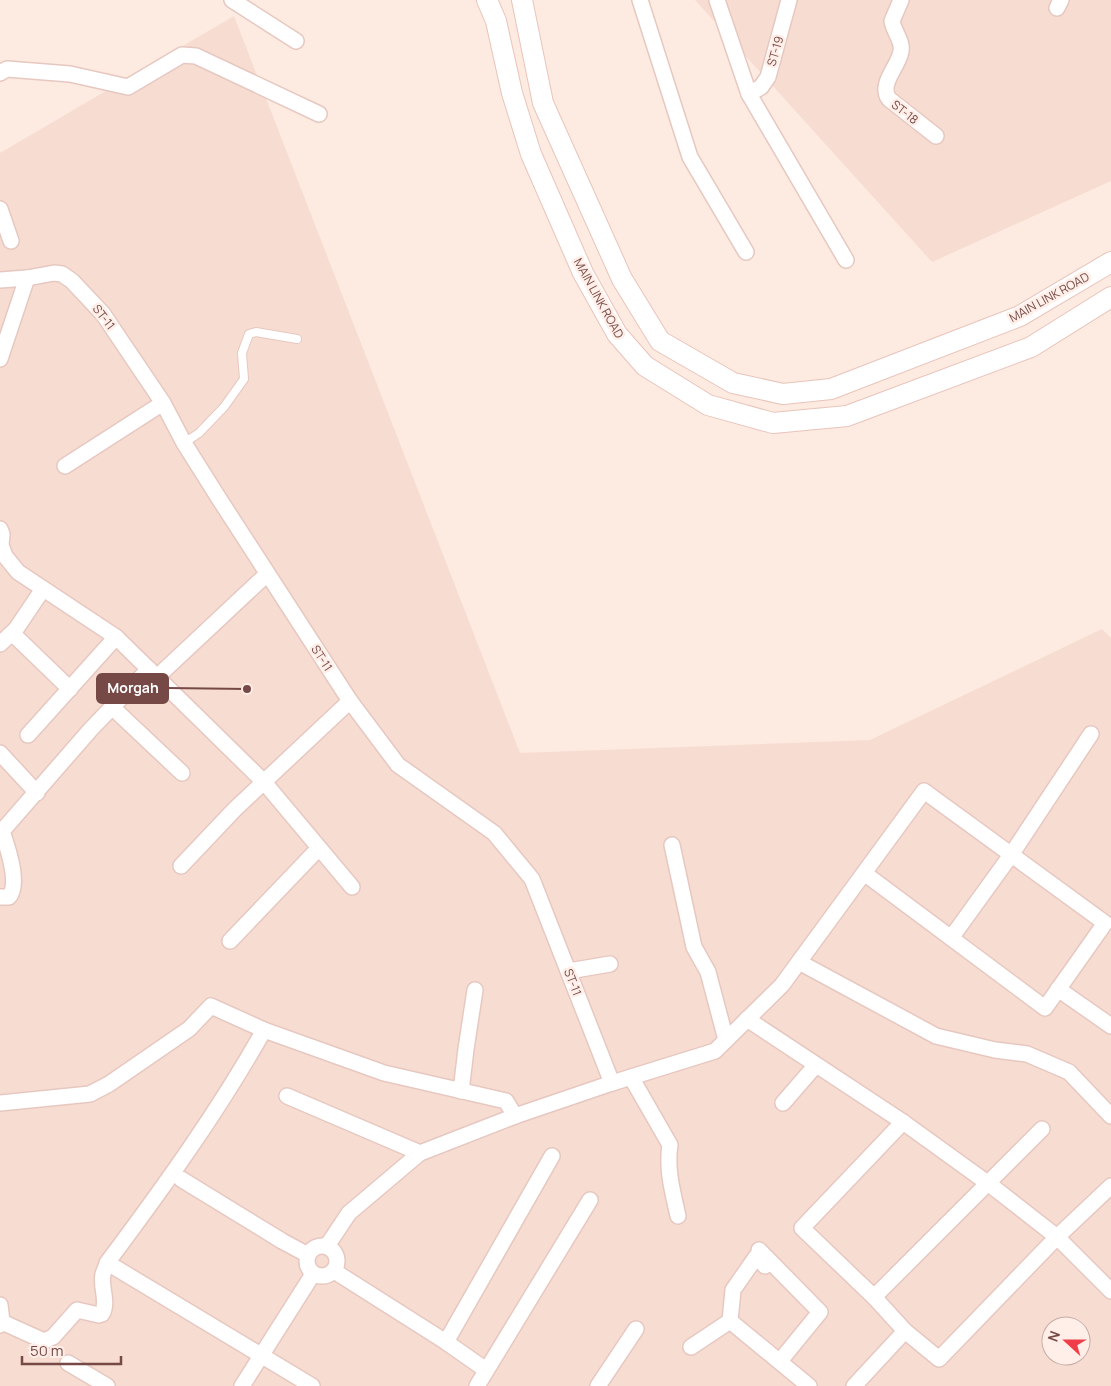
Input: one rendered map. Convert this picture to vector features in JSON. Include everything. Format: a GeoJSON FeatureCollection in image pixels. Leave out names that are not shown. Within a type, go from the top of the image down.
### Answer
{"type":"FeatureCollection","features":[{"type":"Feature","properties":{"kind":"street"},"geometry":{"type":"LineString","coordinates":[[232,0],[296,41]]}},
{"type":"Feature","properties":{"kind":"street","name":"MAIN LINK ROAD"},"geometry":{"type":"LineString","coordinates":[[487,0],[496,22],[512,93],[531,154],[583,273],[617,334],[644,366],[708,406],[773,423],[847,416],[1031,347],[1111,297]]}},
{"type":"Feature","properties":{"kind":"street","name":"MAIN LINK ROAD"},"geometry":{"type":"LineString","coordinates":[[522,0],[543,103],[622,279],[660,342],[733,383],[784,394],[831,389],[1020,316],[1111,262]]}},
{"type":"Feature","properties":{"kind":"street"},"geometry":{"type":"LineString","coordinates":[[640,0],[690,157],[746,252]]}},
{"type":"Feature","properties":{"kind":"street"},"geometry":{"type":"LineString","coordinates":[[717,0],[749,94],[846,260]]}},
{"type":"Feature","properties":{"kind":"street","name":"ST-19"},"geometry":{"type":"LineString","coordinates":[[749,94],[761,87],[768,77],[789,0]]}},
{"type":"Feature","properties":{"kind":"street","name":"ST-18"},"geometry":{"type":"LineString","coordinates":[[901,0],[892,21],[902,49],[885,86],[885,94],[888,99],[936,136]]}},
{"type":"Feature","properties":{"kind":"street"},"geometry":{"type":"LineString","coordinates":[[0,73],[7,70],[70,74],[128,86],[182,55],[196,56],[319,114]]}},
{"type":"Feature","properties":{"kind":"street"},"geometry":{"type":"LineString","coordinates":[[0,209],[11,241]]}},
{"type":"Feature","properties":{"kind":"street","name":"ST-11"},"geometry":{"type":"LineString","coordinates":[[0,280],[28,278],[54,273],[62,274],[72,281],[103,314],[163,403],[184,443],[350,701],[398,765],[494,833],[532,879],[612,1083]]}},
{"type":"Feature","properties":{"kind":"street"},"geometry":{"type":"LineString","coordinates":[[0,359],[28,278]]}},
{"type":"Feature","properties":{"kind":"street"},"geometry":{"type":"LineString","coordinates":[[65,466],[163,403]]}},
{"type":"Feature","properties":{"kind":"street"},"geometry":{"type":"LineString","coordinates":[[0,529],[2,534],[1,545],[6,556],[18,572],[116,638],[264,782],[352,887]]}},
{"type":"Feature","properties":{"kind":"street"},"geometry":{"type":"LineString","coordinates":[[0,897],[9,897],[12,894],[13,869],[3,830],[112,707],[267,574]]}},
{"type":"Feature","properties":{"kind":"street"},"geometry":{"type":"LineString","coordinates":[[0,644],[12,633],[43,589]]}},
{"type":"Feature","properties":{"kind":"street"},"geometry":{"type":"LineString","coordinates":[[12,633],[70,689]]}},
{"type":"Feature","properties":{"kind":"street"},"geometry":{"type":"LineString","coordinates":[[28,735],[116,638]]}},
{"type":"Feature","properties":{"kind":"street"},"geometry":{"type":"LineString","coordinates":[[181,866],[235,809],[350,701]]}},
{"type":"Feature","properties":{"kind":"street"},"geometry":{"type":"LineString","coordinates":[[112,707],[182,773]]}},
{"type":"Feature","properties":{"kind":"street"},"geometry":{"type":"LineString","coordinates":[[950,938],[1011,855],[1092,734]]}},
{"type":"Feature","properties":{"kind":"street"},"geometry":{"type":"LineString","coordinates":[[0,753],[36,793]]}},
{"type":"Feature","properties":{"kind":"street"},"geometry":{"type":"LineString","coordinates":[[327,1246],[348,1213],[420,1153],[515,1116],[715,1051],[782,986],[799,962],[864,873],[924,791],[1011,855],[1108,919],[1045,1008],[864,873]]}},
{"type":"Feature","properties":{"kind":"street"},"geometry":{"type":"LineString","coordinates":[[672,845],[694,947],[708,972],[726,1040]]}},
{"type":"Feature","properties":{"kind":"street"},"geometry":{"type":"LineString","coordinates":[[230,941],[319,848]]}},
{"type":"Feature","properties":{"kind":"street"},"geometry":{"type":"LineString","coordinates":[[799,962],[936,1036],[996,1050],[1027,1054],[1068,1072],[1111,1116]]}},
{"type":"Feature","properties":{"kind":"street"},"geometry":{"type":"LineString","coordinates":[[569,971],[610,964]]}},
{"type":"Feature","properties":{"kind":"street"},"geometry":{"type":"LineString","coordinates":[[1058,989],[1111,1026]]}},
{"type":"Feature","properties":{"kind":"street"},"geometry":{"type":"LineString","coordinates":[[461,1091],[475,990]]}},
{"type":"Feature","properties":{"kind":"street"},"geometry":{"type":"LineString","coordinates":[[0,1103],[90,1094],[109,1084],[181,1035],[211,1006],[264,1030],[384,1073],[506,1101],[515,1116]]}},
{"type":"Feature","properties":{"kind":"street"},"geometry":{"type":"LineString","coordinates":[[747,1019],[903,1122],[987,1183],[1057,1237],[1111,1291]]}},
{"type":"Feature","properties":{"kind":"street"},"geometry":{"type":"LineString","coordinates":[[0,1304],[1,1323],[44,1341],[53,1337],[77,1310],[102,1314],[104,1310],[104,1292],[102,1276],[108,1263],[191,1148],[264,1030]]}},
{"type":"Feature","properties":{"kind":"street"},"geometry":{"type":"LineString","coordinates":[[782,1103],[816,1065]]}},
{"type":"Feature","properties":{"kind":"street"},"geometry":{"type":"LineString","coordinates":[[631,1077],[670,1145],[668,1156],[670,1178],[678,1216]]}},
{"type":"Feature","properties":{"kind":"street"},"geometry":{"type":"LineString","coordinates":[[287,1096],[420,1153]]}},
{"type":"Feature","properties":{"kind":"street"},"geometry":{"type":"LineString","coordinates":[[903,1122],[802,1228],[874,1297],[905,1331],[939,1359],[1057,1237],[1111,1186]]}},
{"type":"Feature","properties":{"kind":"street"},"geometry":{"type":"LineString","coordinates":[[874,1297],[1042,1128]]}},
{"type":"Feature","properties":{"kind":"street"},"geometry":{"type":"LineString","coordinates":[[446,1342],[552,1156]]}},
{"type":"Feature","properties":{"kind":"street"},"geometry":{"type":"LineString","coordinates":[[181,1179],[308,1255]]}},
{"type":"Feature","properties":{"kind":"street"},"geometry":{"type":"LineString","coordinates":[[476,1386],[590,1200]]}},
{"type":"Feature","properties":{"kind":"street"},"geometry":{"type":"LineString","coordinates":[[323,1245],[332,1248],[338,1262],[334,1271],[326,1276],[313,1274],[307,1265],[308,1255],[314,1248],[323,1245]]}},
{"type":"Feature","properties":{"kind":"street"},"geometry":{"type":"LineString","coordinates":[[760,1250],[820,1312],[780,1362]]}},
{"type":"Feature","properties":{"kind":"street"},"geometry":{"type":"LineString","coordinates":[[730,1321],[735,1285],[756,1257],[765,1266]]}},
{"type":"Feature","properties":{"kind":"street"},"geometry":{"type":"LineString","coordinates":[[116,1268],[312,1386]]}},
{"type":"Feature","properties":{"kind":"street"},"geometry":{"type":"LineString","coordinates":[[334,1271],[446,1342],[486,1370]]}},
{"type":"Feature","properties":{"kind":"street"},"geometry":{"type":"LineString","coordinates":[[242,1386],[313,1274]]}},
{"type":"Feature","properties":{"kind":"street"},"geometry":{"type":"LineString","coordinates":[[730,1321],[809,1386]]}},
{"type":"Feature","properties":{"kind":"street"},"geometry":{"type":"LineString","coordinates":[[691,1347],[730,1321]]}},
{"type":"Feature","properties":{"kind":"street"},"geometry":{"type":"LineString","coordinates":[[598,1386],[636,1329]]}},
{"type":"Feature","properties":{"kind":"street"},"geometry":{"type":"LineString","coordinates":[[854,1386],[905,1331]]}},
{"type":"Feature","properties":{"kind":"street"},"geometry":{"type":"LineString","coordinates":[[68,1363],[107,1386]]}},
{"type":"Feature","properties":{"kind":"lane"},"geometry":{"type":"LineString","coordinates":[[184,443],[199,433],[224,407],[244,379],[242,354],[249,334],[256,332],[297,339]]}},
{"type":"Feature","properties":{"kind":"shaded area"},"geometry":{"type":"Polygon","coordinates":[[[695,0],[1111,0],[1111,181],[932,262],[695,0]]]}},
{"type":"Feature","properties":{"kind":"shaded area"},"geometry":{"type":"Polygon","coordinates":[[[234,16],[520,753],[870,740],[1102,629],[1111,638],[1111,1386],[0,1386],[0,153],[234,16]]]}},
{"type":"Feature","properties":{"kind":"place","name":"Morgah"},"geometry":{"type":"Point","coordinates":[247,689]}}]}
